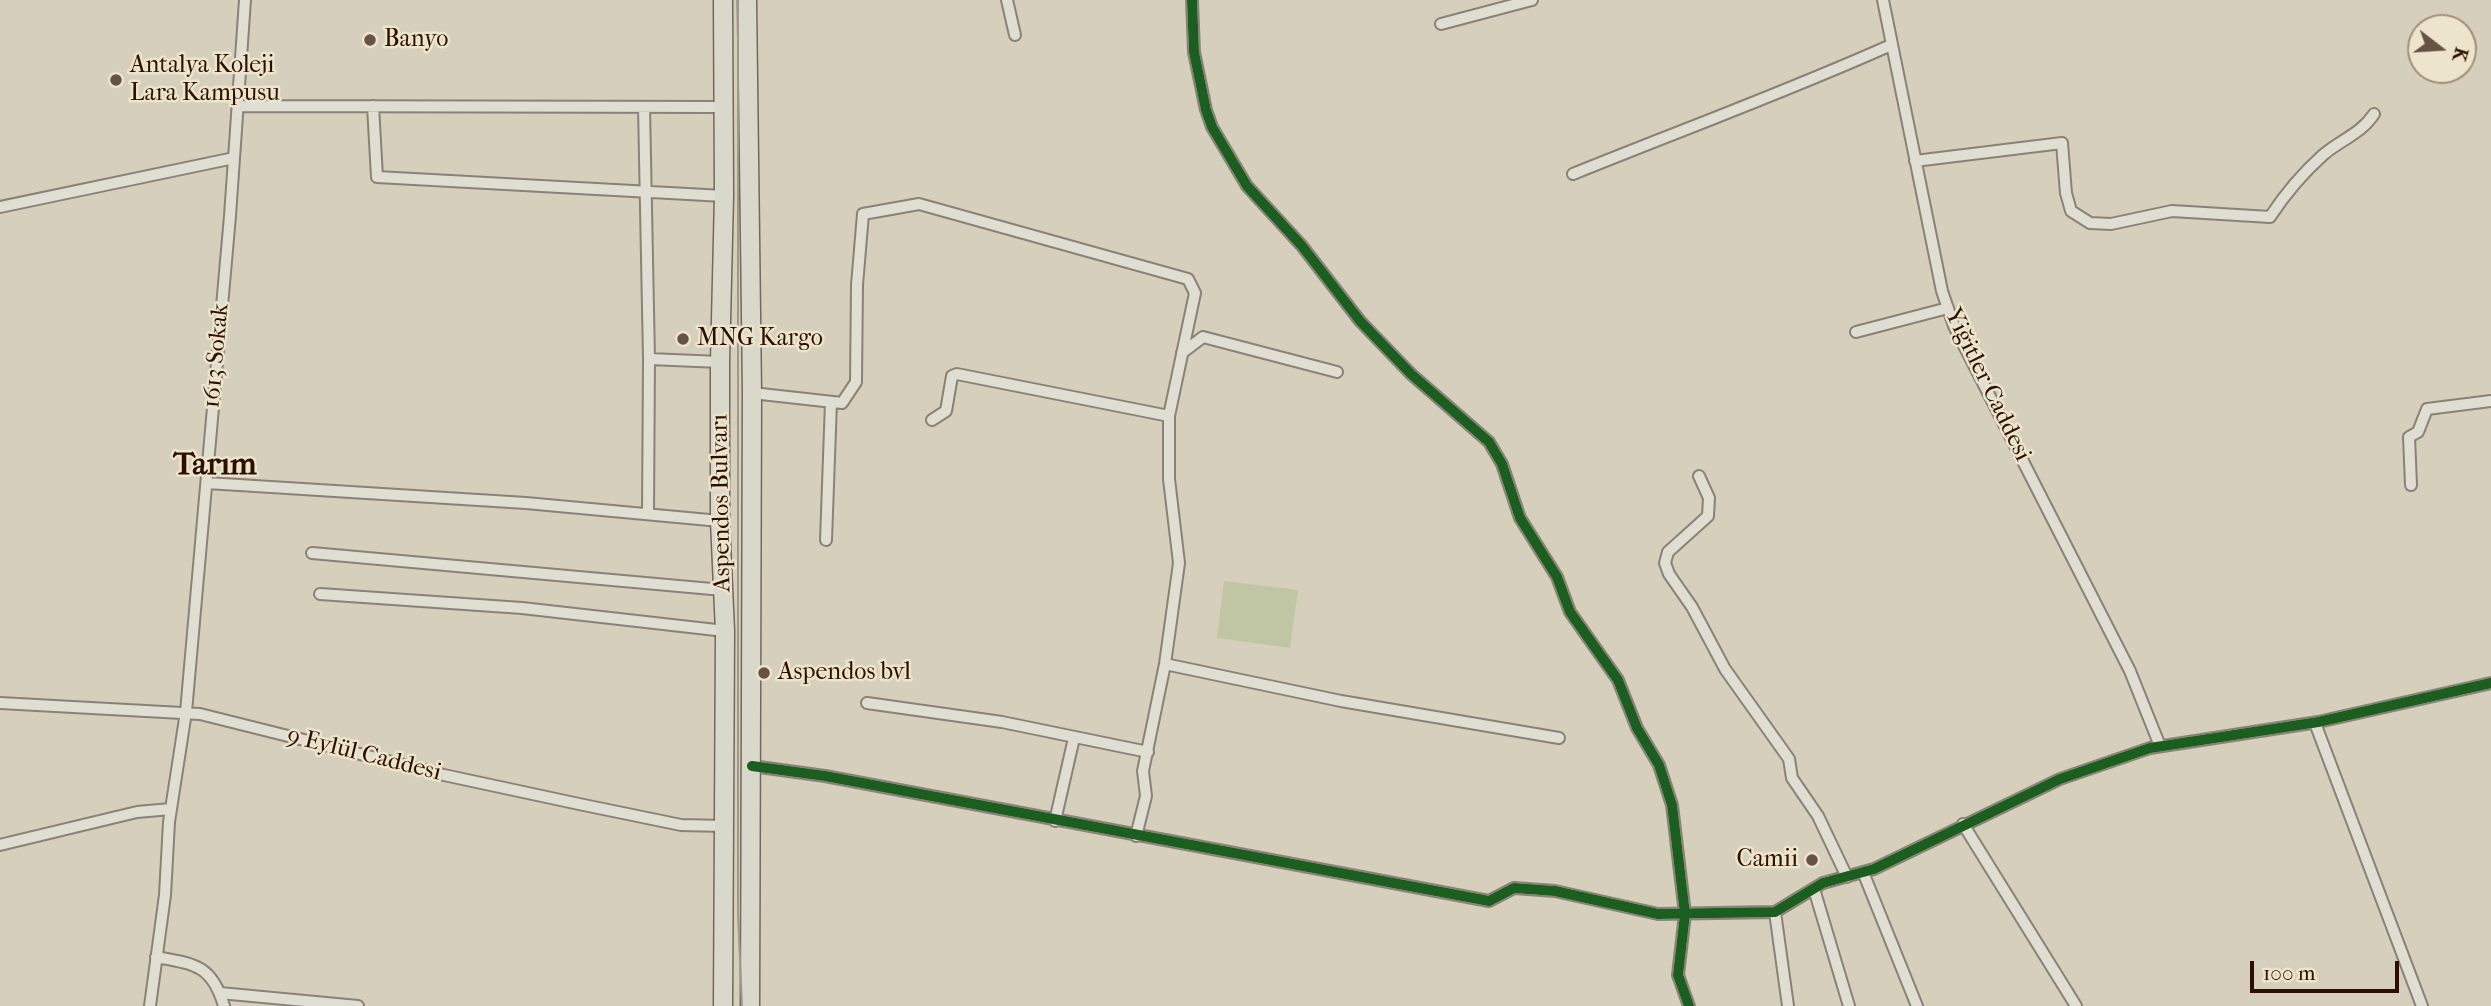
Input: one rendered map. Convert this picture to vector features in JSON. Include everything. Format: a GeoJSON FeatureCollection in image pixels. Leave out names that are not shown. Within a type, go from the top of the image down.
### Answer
{"type":"FeatureCollection","features":[{"type":"Feature","properties":{"kind":"main road","name":"Aspendos Bulvarı"},"geometry":{"type":"LineString","coordinates":[[723,0],[724,196],[720,362],[725,826],[723,1006]]}},
{"type":"Feature","properties":{"kind":"main road","name":"Aspendos Bulvarı"},"geometry":{"type":"LineString","coordinates":[[747,0],[752,393],[752,766],[748,922],[750,1006]]}},
{"type":"Feature","properties":{"kind":"street","name":"1613 Sokak"},"geometry":{"type":"LineString","coordinates":[[150,1006],[171,809],[186,712],[245,0]]}},
{"type":"Feature","properties":{"kind":"street"},"geometry":{"type":"LineString","coordinates":[[1007,0],[1015,36]]}},
{"type":"Feature","properties":{"kind":"street"},"geometry":{"type":"LineString","coordinates":[[1192,0],[1194,52],[1206,110],[1215,133],[1247,186],[1309,255],[1360,321],[1411,374],[1435,392],[1497,454],[1520,518],[1553,570],[1570,612],[1618,680],[1637,728],[1659,765],[1672,805],[1685,914],[1678,975],[1689,1006]]}},
{"type":"Feature","properties":{"kind":"street"},"geometry":{"type":"LineString","coordinates":[[1441,24],[1532,0]]}},
{"type":"Feature","properties":{"kind":"street","name":"Yiğitler Caddesi"},"geometry":{"type":"LineString","coordinates":[[1883,0],[1954,326],[2130,671],[2160,746]]}},
{"type":"Feature","properties":{"kind":"street"},"geometry":{"type":"LineString","coordinates":[[1573,174],[1709,119],[1777,95],[1891,45]]}},
{"type":"Feature","properties":{"kind":"street"},"geometry":{"type":"LineString","coordinates":[[237,106],[724,107]]}},
{"type":"Feature","properties":{"kind":"street"},"geometry":{"type":"LineString","coordinates":[[373,106],[377,177],[724,196]]}},
{"type":"Feature","properties":{"kind":"street"},"geometry":{"type":"LineString","coordinates":[[644,107],[649,359],[648,514]]}},
{"type":"Feature","properties":{"kind":"street"},"geometry":{"type":"LineString","coordinates":[[1916,161],[2062,143],[2066,192],[2071,211],[2090,223],[2111,224],[2172,211],[2270,217],[2285,194],[2325,153],[2366,127],[2374,114]]}},
{"type":"Feature","properties":{"kind":"street"},"geometry":{"type":"LineString","coordinates":[[0,207],[233,158]]}},
{"type":"Feature","properties":{"kind":"street"},"geometry":{"type":"LineString","coordinates":[[752,393],[842,403],[856,382],[863,214],[919,204],[1188,279],[1195,293],[1169,416],[1169,478],[1179,563],[1165,664],[1143,771],[1146,796],[1136,836]]}},
{"type":"Feature","properties":{"kind":"street"},"geometry":{"type":"LineString","coordinates":[[1856,332],[1948,308]]}},
{"type":"Feature","properties":{"kind":"street"},"geometry":{"type":"LineString","coordinates":[[1182,353],[1203,337],[1337,372]]}},
{"type":"Feature","properties":{"kind":"street"},"geometry":{"type":"LineString","coordinates":[[649,359],[720,362]]}},
{"type":"Feature","properties":{"kind":"street"},"geometry":{"type":"LineString","coordinates":[[932,419],[946,411],[952,376],[957,374],[1169,416]]}},
{"type":"Feature","properties":{"kind":"street"},"geometry":{"type":"LineString","coordinates":[[2411,485],[2409,437],[2418,432],[2427,409],[2491,401]]}},
{"type":"Feature","properties":{"kind":"street"},"geometry":{"type":"LineString","coordinates":[[826,540],[831,402]]}},
{"type":"Feature","properties":{"kind":"street"},"geometry":{"type":"LineString","coordinates":[[1699,476],[1709,498],[1708,516],[1668,552],[1665,563],[1669,575],[1692,607],[1725,669],[1789,759],[1792,778],[1818,816],[1847,877]]}},
{"type":"Feature","properties":{"kind":"street"},"geometry":{"type":"LineString","coordinates":[[207,484],[304,487],[720,521]]}},
{"type":"Feature","properties":{"kind":"street"},"geometry":{"type":"LineString","coordinates":[[312,552],[723,590]]}},
{"type":"Feature","properties":{"kind":"street"},"geometry":{"type":"LineString","coordinates":[[320,594],[522,608],[724,631]]}},
{"type":"Feature","properties":{"kind":"street"},"geometry":{"type":"LineString","coordinates":[[1165,664],[1341,701],[1559,738]]}},
{"type":"Feature","properties":{"kind":"street"},"geometry":{"type":"LineString","coordinates":[[752,766],[825,776],[1489,901],[1514,888],[1555,891],[1658,914],[1775,912],[1814,889],[1863,872],[2060,779],[2160,746],[2315,723],[2491,683]]}},
{"type":"Feature","properties":{"kind":"street","name":"9 Eylül Caddesi"},"geometry":{"type":"LineString","coordinates":[[0,703],[186,712],[236,721],[344,751],[565,801],[681,825],[725,826]]}},
{"type":"Feature","properties":{"kind":"street"},"geometry":{"type":"LineString","coordinates":[[867,703],[1002,722],[1148,752]]}},
{"type":"Feature","properties":{"kind":"street"},"geometry":{"type":"LineString","coordinates":[[2315,723],[2422,1006]]}},
{"type":"Feature","properties":{"kind":"street"},"geometry":{"type":"LineString","coordinates":[[1055,821],[1074,738]]}},
{"type":"Feature","properties":{"kind":"street"},"geometry":{"type":"LineString","coordinates":[[0,845],[137,812],[171,809]]}},
{"type":"Feature","properties":{"kind":"street"},"geometry":{"type":"LineString","coordinates":[[1963,824],[2076,1006]]}},
{"type":"Feature","properties":{"kind":"street"},"geometry":{"type":"LineString","coordinates":[[1863,872],[1917,1006]]}},
{"type":"Feature","properties":{"kind":"street"},"geometry":{"type":"LineString","coordinates":[[1814,889],[1849,1006]]}},
{"type":"Feature","properties":{"kind":"street"},"geometry":{"type":"LineString","coordinates":[[1775,912],[1788,1006]]}},
{"type":"Feature","properties":{"kind":"street"},"geometry":{"type":"LineString","coordinates":[[156,957],[191,964],[207,971],[224,1006]]}},
{"type":"Feature","properties":{"kind":"street"},"geometry":{"type":"LineString","coordinates":[[220,993],[358,1006]]}},
{"type":"Feature","properties":{"kind":"green space"},"geometry":{"type":"Polygon","coordinates":[[[1224,581],[1298,590],[1290,648],[1217,638],[1224,581]]]}},
{"type":"Feature","properties":{"kind":"tram line"},"geometry":{"type":"LineString","coordinates":[[738,0],[738,913],[742,1006]]}},
{"type":"Feature","properties":{"kind":"cycle path"},"geometry":{"type":"LineString","coordinates":[[1192,0],[1194,52],[1206,110],[1212,127],[1247,186],[1302,246],[1360,321],[1411,374],[1489,442],[1502,464],[1520,518],[1557,577],[1570,612],[1618,680],[1637,728],[1659,765],[1672,805],[1685,914],[1678,975],[1689,1006]]}},
{"type":"Feature","properties":{"kind":"cycle path"},"geometry":{"type":"LineString","coordinates":[[752,766],[825,776],[1489,901],[1514,888],[1555,891],[1658,914],[1775,912],[1823,883],[1874,869],[2060,779],[2150,748],[2318,722],[2491,683]]}},
{"type":"Feature","properties":{"kind":"place","name":"Banyo"},"geometry":{"type":"Point","coordinates":[370,40]}},
{"type":"Feature","properties":{"kind":"place","name":"Antalya Koleji Lara Kampusu"},"geometry":{"type":"Point","coordinates":[116,80]}},
{"type":"Feature","properties":{"kind":"place","name":"MNG Kargo"},"geometry":{"type":"Point","coordinates":[683,339]}},
{"type":"Feature","properties":{"kind":"place","name":"Aspendos bvl"},"geometry":{"type":"Point","coordinates":[764,673]}},
{"type":"Feature","properties":{"kind":"place","name":"Camii"},"geometry":{"type":"Point","coordinates":[1812,860]}},
{"type":"Feature","properties":{"kind":"district","name":"Tarım"},"geometry":{"type":"Point","coordinates":[215,466]}}]}
